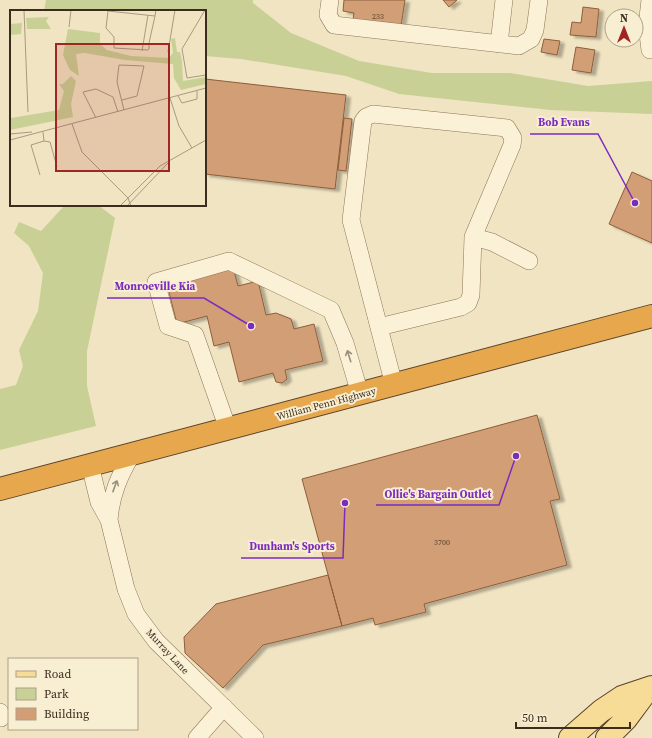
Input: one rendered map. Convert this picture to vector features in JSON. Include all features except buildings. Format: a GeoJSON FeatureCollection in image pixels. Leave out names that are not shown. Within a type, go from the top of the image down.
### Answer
{"type":"FeatureCollection","features":[{"type":"Feature","properties":{"kind":"highway","name":"William Penn Highway"},"geometry":{"type":"LineString","coordinates":[[0,489],[652,316]]}},
{"type":"Feature","properties":{"kind":"main road"},"geometry":{"type":"LineString","coordinates":[[570,738],[601,711],[617,701],[651,688]]}},
{"type":"Feature","properties":{"kind":"main road"},"geometry":{"type":"LineString","coordinates":[[607,738],[626,719],[651,688]]}},
{"type":"Feature","properties":{"kind":"street"},"geometry":{"type":"LineString","coordinates":[[330,0],[328,14],[334,25],[519,46],[531,39],[539,0]]}},
{"type":"Feature","properties":{"kind":"street"},"geometry":{"type":"LineString","coordinates":[[499,44],[504,0]]}},
{"type":"Feature","properties":{"kind":"street"},"geometry":{"type":"LineString","coordinates":[[650,0],[647,26],[650,50]]}},
{"type":"Feature","properties":{"kind":"street"},"geometry":{"type":"LineString","coordinates":[[379,327],[461,307],[468,303],[471,295],[473,237],[512,145],[513,138],[507,128],[373,114],[366,116],[363,121],[351,220],[394,385]]}},
{"type":"Feature","properties":{"kind":"street"},"geometry":{"type":"LineString","coordinates":[[473,237],[492,242],[529,261]]}},
{"type":"Feature","properties":{"kind":"street"},"geometry":{"type":"LineString","coordinates":[[228,429],[195,335],[168,326],[156,282],[229,261],[331,310],[345,343],[360,394]]}},
{"type":"Feature","properties":{"kind":"street","name":"Murray Lane"},"geometry":{"type":"LineString","coordinates":[[109,520],[113,491],[132,454]]}},
{"type":"Feature","properties":{"kind":"street","name":"Murray Lane"},"geometry":{"type":"LineString","coordinates":[[90,465],[99,502],[109,520],[126,589],[136,614],[156,641],[255,738]]}},
{"type":"Feature","properties":{"kind":"street"},"geometry":{"type":"LineString","coordinates":[[197,738],[224,707]]}},
{"type":"Feature","properties":{"kind":"green space"},"geometry":{"type":"Polygon","coordinates":[[[46,0],[253,0],[253,3],[291,33],[359,61],[432,73],[510,73],[588,86],[652,81],[652,114],[551,110],[399,94],[346,76],[241,59],[206,56],[206,10],[44,10],[46,0]]]}},
{"type":"Feature","properties":{"kind":"green space"},"geometry":{"type":"Polygon","coordinates":[[[64,206],[99,206],[115,218],[87,351],[87,386],[96,426],[0,450],[0,389],[16,385],[23,366],[19,350],[38,311],[43,273],[29,246],[14,233],[19,222],[41,231],[64,206]]]}},
{"type":"Feature","properties":{"kind":"place","name":"Bob Evans"},"geometry":{"type":"Point","coordinates":[635,203]}},
{"type":"Feature","properties":{"kind":"place","name":"Monroeville Kia"},"geometry":{"type":"Point","coordinates":[251,326]}},
{"type":"Feature","properties":{"kind":"place","name":"Ollie's Bargain Outlet"},"geometry":{"type":"Point","coordinates":[516,456]}},
{"type":"Feature","properties":{"kind":"place","name":"Dunham's Sports"},"geometry":{"type":"Point","coordinates":[345,503]}}]}
